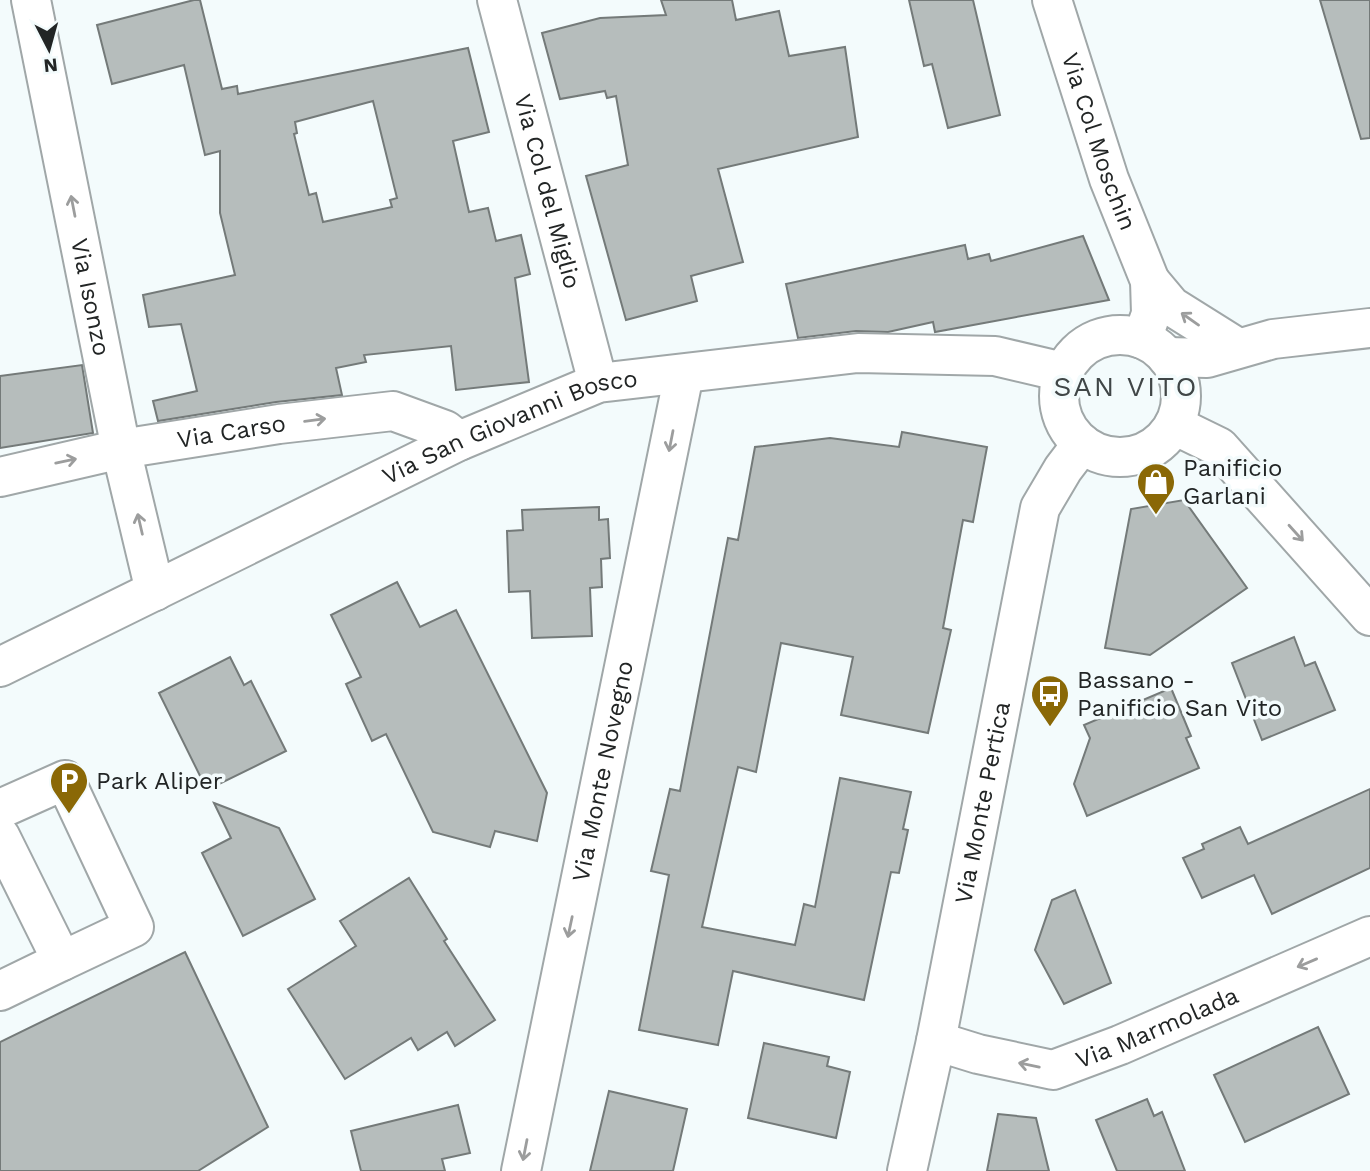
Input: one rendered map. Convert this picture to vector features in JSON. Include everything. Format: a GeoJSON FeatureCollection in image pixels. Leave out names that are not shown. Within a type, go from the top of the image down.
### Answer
{"type":"FeatureCollection","features":[{"type":"Feature","properties":{"kind":"street","name":"Via Isonzo"},"geometry":{"type":"LineString","coordinates":[[32,0],[121,449],[155,591]]}},
{"type":"Feature","properties":{"kind":"street","name":"Via Col del Miglio"},"geometry":{"type":"LineString","coordinates":[[497,0],[598,383]]}},
{"type":"Feature","properties":{"kind":"street","name":"Via Col Moschin"},"geometry":{"type":"LineString","coordinates":[[1052,0],[1109,179],[1150,281],[1171,306],[1222,353]]}},
{"type":"Feature","properties":{"kind":"street","name":"Via Col Moschin"},"geometry":{"type":"LineString","coordinates":[[1150,281],[1151,314],[1166,377]]}},
{"type":"Feature","properties":{"kind":"street"},"geometry":{"type":"LineString","coordinates":[[1166,377],[1222,353],[1273,338],[1370,328]]}},
{"type":"Feature","properties":{"kind":"street"},"geometry":{"type":"LineString","coordinates":[[1166,377],[1161,442],[1143,453],[1122,457],[1101,454],[1082,444],[1069,429],[1061,411],[1059,391],[1063,373],[1073,356],[1096,340],[1123,335],[1166,377],[1219,447],[1370,616]]}},
{"type":"Feature","properties":{"kind":"street","name":"Via San Giovanni Bosco"},"geometry":{"type":"LineString","coordinates":[[0,667],[458,441],[598,383],[858,353],[995,356],[1063,373]]}},
{"type":"Feature","properties":{"kind":"street","name":"Via Monte Novegno"},"geometry":{"type":"LineString","coordinates":[[521,1171],[684,374]]}},
{"type":"Feature","properties":{"kind":"street","name":"Via Carso"},"geometry":{"type":"LineString","coordinates":[[0,477],[121,449],[278,424],[393,411],[445,430],[458,441]]}},
{"type":"Feature","properties":{"kind":"street","name":"Via Monte Pertica"},"geometry":{"type":"LineString","coordinates":[[906,1171],[936,1041],[1040,508],[1063,469],[1082,444]]}},
{"type":"Feature","properties":{"kind":"street"},"geometry":{"type":"LineString","coordinates":[[0,809],[65,780],[134,927],[0,991]]}},
{"type":"Feature","properties":{"kind":"street"},"geometry":{"type":"LineString","coordinates":[[0,836],[62,961]]}},
{"type":"Feature","properties":{"kind":"street","name":"Via Marmolada"},"geometry":{"type":"LineString","coordinates":[[936,1041],[978,1054],[1053,1070],[1120,1045],[1370,936]]}},
{"type":"Feature","properties":{"kind":"building"},"geometry":{"type":"Polygon","coordinates":[[[200,0],[222,89],[237,86],[238,94],[468,48],[489,132],[453,141],[469,212],[488,208],[496,241],[521,235],[530,274],[515,278],[529,382],[456,390],[451,346],[364,355],[366,362],[336,368],[342,395],[276,402],[158,421],[153,401],[197,391],[181,324],[149,327],[143,295],[235,275],[220,213],[220,151],[205,155],[184,65],[112,84],[97,25],[200,0]],[[373,101],[295,122],[297,133],[294,134],[309,195],[316,193],[323,222],[392,207],[390,200],[397,198],[373,101]]]}},
{"type":"Feature","properties":{"kind":"building"},"geometry":{"type":"Polygon","coordinates":[[[661,0],[732,0],[736,20],[779,11],[789,56],[845,47],[858,137],[718,169],[743,262],[691,276],[697,301],[626,320],[586,176],[628,165],[616,96],[607,98],[605,91],[560,99],[542,33],[600,18],[666,15],[661,0]]]}},
{"type":"Feature","properties":{"kind":"building"},"geometry":{"type":"Polygon","coordinates":[[[909,0],[973,0],[1000,115],[948,128],[932,64],[924,66],[909,0]]]}},
{"type":"Feature","properties":{"kind":"building"},"geometry":{"type":"Polygon","coordinates":[[[1320,0],[1370,0],[1370,138],[1361,139],[1320,0]]]}},
{"type":"Feature","properties":{"kind":"building"},"geometry":{"type":"Polygon","coordinates":[[[1083,236],[1109,300],[935,332],[933,322],[888,332],[856,331],[798,338],[786,284],[965,245],[968,259],[989,254],[991,261],[1083,236]]]}},
{"type":"Feature","properties":{"kind":"building"},"geometry":{"type":"Polygon","coordinates":[[[82,365],[93,433],[0,448],[0,376],[82,365]]]}},
{"type":"Feature","properties":{"kind":"building"},"geometry":{"type":"Polygon","coordinates":[[[902,432],[987,447],[973,522],[963,520],[943,628],[951,630],[928,733],[841,715],[853,657],[781,643],[756,772],[738,767],[702,927],[795,945],[804,904],[815,907],[840,778],[911,792],[903,829],[908,830],[899,873],[891,872],[864,1000],[733,971],[718,1045],[639,1030],[669,875],[651,871],[670,789],[680,791],[728,538],[738,540],[755,447],[830,438],[899,447],[902,432]]]}},
{"type":"Feature","properties":{"kind":"building"},"geometry":{"type":"Polygon","coordinates":[[[1184,500],[1247,588],[1150,655],[1105,648],[1131,509],[1184,500]]]}},
{"type":"Feature","properties":{"kind":"building"},"geometry":{"type":"Polygon","coordinates":[[[599,507],[599,520],[608,519],[610,558],[601,559],[602,587],[590,588],[592,636],[532,638],[530,591],[509,592],[507,531],[523,530],[522,510],[599,507]]]}},
{"type":"Feature","properties":{"kind":"building"},"geometry":{"type":"Polygon","coordinates":[[[397,582],[420,627],[456,610],[547,793],[537,841],[495,831],[490,847],[433,832],[386,734],[372,741],[346,684],[361,677],[331,615],[397,582]]]}},
{"type":"Feature","properties":{"kind":"building"},"geometry":{"type":"Polygon","coordinates":[[[1294,637],[1305,666],[1315,662],[1335,710],[1262,740],[1232,663],[1294,637]]]}},
{"type":"Feature","properties":{"kind":"building"},"geometry":{"type":"Polygon","coordinates":[[[230,657],[244,685],[251,681],[286,751],[207,790],[159,693],[230,657]]]}},
{"type":"Feature","properties":{"kind":"building"},"geometry":{"type":"Polygon","coordinates":[[[1171,688],[1191,736],[1186,738],[1199,768],[1087,816],[1074,784],[1090,738],[1084,725],[1171,688]]]}},
{"type":"Feature","properties":{"kind":"building"},"geometry":{"type":"Polygon","coordinates":[[[1370,789],[1370,868],[1272,914],[1254,875],[1202,898],[1183,858],[1204,849],[1202,844],[1240,827],[1248,844],[1370,789]]]}},
{"type":"Feature","properties":{"kind":"building"},"geometry":{"type":"Polygon","coordinates":[[[214,803],[279,828],[315,899],[243,936],[202,853],[231,838],[214,803]]]}},
{"type":"Feature","properties":{"kind":"building"},"geometry":{"type":"Polygon","coordinates":[[[409,878],[447,939],[444,941],[495,1020],[455,1046],[447,1032],[418,1050],[411,1038],[345,1079],[288,989],[356,946],[340,921],[409,878]]]}},
{"type":"Feature","properties":{"kind":"building"},"geometry":{"type":"Polygon","coordinates":[[[1075,890],[1111,983],[1064,1004],[1035,950],[1052,900],[1075,890]]]}},
{"type":"Feature","properties":{"kind":"building"},"geometry":{"type":"Polygon","coordinates":[[[185,952],[268,1127],[198,1171],[0,1171],[0,1042],[185,952]]]}},
{"type":"Feature","properties":{"kind":"building"},"geometry":{"type":"Polygon","coordinates":[[[1318,1027],[1349,1094],[1245,1142],[1214,1075],[1318,1027]]]}},
{"type":"Feature","properties":{"kind":"building"},"geometry":{"type":"Polygon","coordinates":[[[764,1043],[829,1057],[827,1066],[850,1072],[836,1138],[748,1118],[764,1043]]]}},
{"type":"Feature","properties":{"kind":"building"},"geometry":{"type":"Polygon","coordinates":[[[609,1091],[687,1109],[673,1171],[590,1171],[609,1091]]]}},
{"type":"Feature","properties":{"kind":"building"},"geometry":{"type":"Polygon","coordinates":[[[1147,1099],[1154,1116],[1162,1112],[1185,1171],[1117,1171],[1096,1120],[1147,1099]]]}},
{"type":"Feature","properties":{"kind":"building"},"geometry":{"type":"Polygon","coordinates":[[[458,1105],[470,1153],[442,1159],[445,1171],[361,1171],[351,1131],[458,1105]]]}},
{"type":"Feature","properties":{"kind":"building"},"geometry":{"type":"Polygon","coordinates":[[[998,1114],[1036,1118],[1049,1171],[987,1171],[998,1114]]]}},
{"type":"Feature","properties":{"kind":"place","name":"Panificio Garlani"},"geometry":{"type":"Point","coordinates":[1156,516]}},
{"type":"Feature","properties":{"kind":"place","name":"Bassano - Panificio San Vito"},"geometry":{"type":"Point","coordinates":[1050,728]}},
{"type":"Feature","properties":{"kind":"place","name":"Park Aliper"},"geometry":{"type":"Point","coordinates":[69,815]}},
{"type":"Feature","properties":{"kind":"district","name":"SAN VITO"},"geometry":{"type":"Point","coordinates":[1126,386]}}]}
